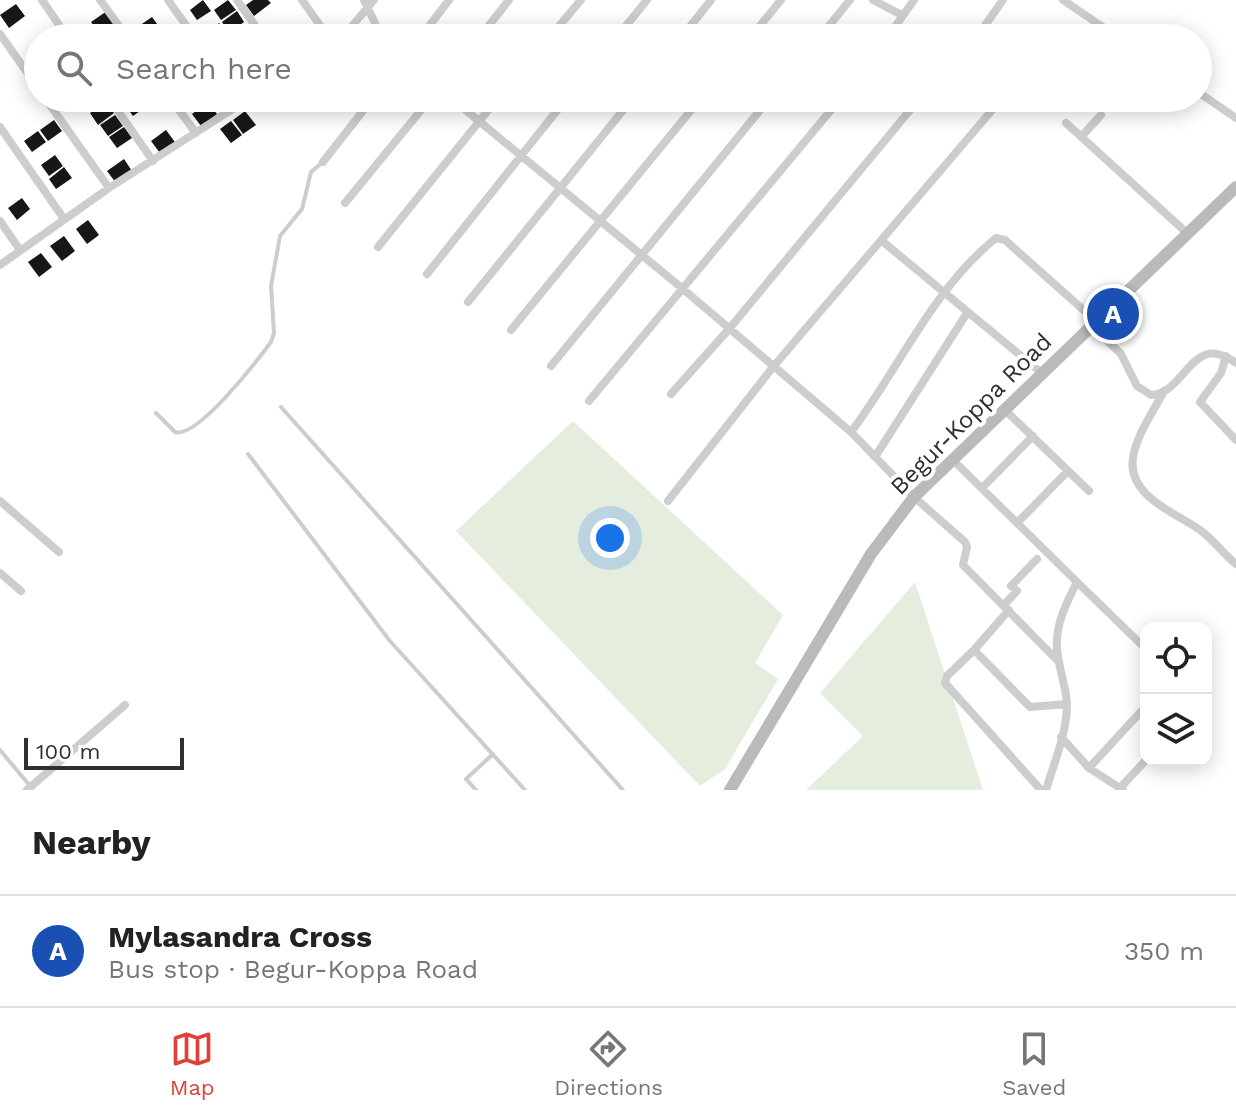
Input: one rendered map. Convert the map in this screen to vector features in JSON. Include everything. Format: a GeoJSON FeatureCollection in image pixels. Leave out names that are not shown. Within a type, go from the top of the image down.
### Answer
{"type":"FeatureCollection","features":[{"type":"Feature","properties":{"kind":"main road","name":"Begur-Koppa Road"},"geometry":{"type":"LineString","coordinates":[[730,790],[871,554],[914,497],[1187,233],[1235,191]]}},
{"type":"Feature","properties":{"kind":"street"},"geometry":{"type":"LineString","coordinates":[[42,0],[58,24]]}},
{"type":"Feature","properties":{"kind":"street"},"geometry":{"type":"LineString","coordinates":[[100,0],[118,24]]}},
{"type":"Feature","properties":{"kind":"street"},"geometry":{"type":"LineString","coordinates":[[168,0],[185,24]]}},
{"type":"Feature","properties":{"kind":"street"},"geometry":{"type":"LineString","coordinates":[[237,0],[254,24]]}},
{"type":"Feature","properties":{"kind":"street"},"geometry":{"type":"LineString","coordinates":[[302,0],[319,24]]}},
{"type":"Feature","properties":{"kind":"street"},"geometry":{"type":"LineString","coordinates":[[431,24],[449,0]]}},
{"type":"Feature","properties":{"kind":"street"},"geometry":{"type":"LineString","coordinates":[[490,24],[509,0]]}},
{"type":"Feature","properties":{"kind":"street"},"geometry":{"type":"LineString","coordinates":[[561,24],[581,0]]}},
{"type":"Feature","properties":{"kind":"street"},"geometry":{"type":"LineString","coordinates":[[627,24],[647,0]]}},
{"type":"Feature","properties":{"kind":"street"},"geometry":{"type":"LineString","coordinates":[[692,24],[711,0]]}},
{"type":"Feature","properties":{"kind":"street"},"geometry":{"type":"LineString","coordinates":[[761,24],[781,0]]}},
{"type":"Feature","properties":{"kind":"street"},"geometry":{"type":"LineString","coordinates":[[830,24],[850,0]]}},
{"type":"Feature","properties":{"kind":"street"},"geometry":{"type":"LineString","coordinates":[[873,0],[902,15]]}},
{"type":"Feature","properties":{"kind":"street"},"geometry":{"type":"LineString","coordinates":[[896,24],[914,0]]}},
{"type":"Feature","properties":{"kind":"street"},"geometry":{"type":"LineString","coordinates":[[986,24],[1003,0]]}},
{"type":"Feature","properties":{"kind":"street"},"geometry":{"type":"LineString","coordinates":[[1063,0],[1098,24]]}},
{"type":"Feature","properties":{"kind":"street"},"geometry":{"type":"LineString","coordinates":[[352,24],[369,2]]}},
{"type":"Feature","properties":{"kind":"street"},"geometry":{"type":"LineString","coordinates":[[369,2],[377,24]]}},
{"type":"Feature","properties":{"kind":"street"},"geometry":{"type":"LineString","coordinates":[[0,34],[24,68]]}},
{"type":"Feature","properties":{"kind":"street"},"geometry":{"type":"LineString","coordinates":[[1212,102],[1236,118]]}},
{"type":"Feature","properties":{"kind":"street"},"geometry":{"type":"LineString","coordinates":[[55,112],[109,188]]}},
{"type":"Feature","properties":{"kind":"street"},"geometry":{"type":"LineString","coordinates":[[119,112],[153,161]]}},
{"type":"Feature","properties":{"kind":"street"},"geometry":{"type":"LineString","coordinates":[[180,112],[196,133]]}},
{"type":"Feature","properties":{"kind":"street"},"geometry":{"type":"LineString","coordinates":[[0,265],[224,112]]}},
{"type":"Feature","properties":{"kind":"street"},"geometry":{"type":"LineString","coordinates":[[323,162],[362,112]]}},
{"type":"Feature","properties":{"kind":"street"},"geometry":{"type":"LineString","coordinates":[[345,203],[420,112]]}},
{"type":"Feature","properties":{"kind":"street"},"geometry":{"type":"LineString","coordinates":[[467,112],[851,432],[914,497],[965,542],[967,547],[963,565],[1059,662]]}},
{"type":"Feature","properties":{"kind":"street"},"geometry":{"type":"LineString","coordinates":[[378,247],[486,112]]}},
{"type":"Feature","properties":{"kind":"street"},"geometry":{"type":"LineString","coordinates":[[427,274],[555,112]]}},
{"type":"Feature","properties":{"kind":"street"},"geometry":{"type":"LineString","coordinates":[[468,302],[622,112]]}},
{"type":"Feature","properties":{"kind":"street"},"geometry":{"type":"LineString","coordinates":[[511,330],[690,112]]}},
{"type":"Feature","properties":{"kind":"street"},"geometry":{"type":"LineString","coordinates":[[551,366],[759,112]]}},
{"type":"Feature","properties":{"kind":"street"},"geometry":{"type":"LineString","coordinates":[[589,401],[829,112]]}},
{"type":"Feature","properties":{"kind":"street"},"geometry":{"type":"LineString","coordinates":[[671,394],[729,329],[908,112]]}},
{"type":"Feature","properties":{"kind":"street"},"geometry":{"type":"LineString","coordinates":[[668,501],[773,367],[990,112]]}},
{"type":"Feature","properties":{"kind":"street"},"geometry":{"type":"LineString","coordinates":[[1081,137],[1101,115]]}},
{"type":"Feature","properties":{"kind":"street"},"geometry":{"type":"LineString","coordinates":[[1066,123],[1187,233]]}},
{"type":"Feature","properties":{"kind":"street"},"geometry":{"type":"LineString","coordinates":[[0,127],[64,219]]}},
{"type":"Feature","properties":{"kind":"street"},"geometry":{"type":"LineString","coordinates":[[0,221],[20,250]]}},
{"type":"Feature","properties":{"kind":"street"},"geometry":{"type":"LineString","coordinates":[[851,432],[942,293],[993,240],[1000,237],[1095,324],[1121,354],[1137,386],[1151,395],[1164,391]]}},
{"type":"Feature","properties":{"kind":"street"},"geometry":{"type":"LineString","coordinates":[[882,241],[1043,374]]}},
{"type":"Feature","properties":{"kind":"street"},"geometry":{"type":"LineString","coordinates":[[875,457],[967,313]]}},
{"type":"Feature","properties":{"kind":"street"},"geometry":{"type":"LineString","coordinates":[[1236,362],[1219,353],[1204,354],[1164,391],[1135,449],[1133,470],[1139,484],[1155,503],[1201,531],[1236,564]]}},
{"type":"Feature","properties":{"kind":"street"},"geometry":{"type":"LineString","coordinates":[[1226,356],[1221,373],[1200,402],[1236,440]]}},
{"type":"Feature","properties":{"kind":"street"},"geometry":{"type":"LineString","coordinates":[[1005,410],[1089,491]]}},
{"type":"Feature","properties":{"kind":"street"},"geometry":{"type":"LineString","coordinates":[[982,488],[1033,436]]}},
{"type":"Feature","properties":{"kind":"street"},"geometry":{"type":"LineString","coordinates":[[953,460],[1140,643]]}},
{"type":"Feature","properties":{"kind":"street"},"geometry":{"type":"LineString","coordinates":[[1017,523],[1068,471]]}},
{"type":"Feature","properties":{"kind":"street"},"geometry":{"type":"LineString","coordinates":[[0,501],[59,552]]}},
{"type":"Feature","properties":{"kind":"street"},"geometry":{"type":"LineString","coordinates":[[1037,559],[1011,586],[1017,591],[974,650],[947,676],[945,683],[1044,790],[1061,737],[1067,704],[1057,636],[1066,603],[1077,582]]}},
{"type":"Feature","properties":{"kind":"street"},"geometry":{"type":"LineString","coordinates":[[0,573],[21,591]]}},
{"type":"Feature","properties":{"kind":"street"},"geometry":{"type":"LineString","coordinates":[[974,650],[1030,707],[1067,704]]}},
{"type":"Feature","properties":{"kind":"street"},"geometry":{"type":"LineString","coordinates":[[29,788],[125,705]]}},
{"type":"Feature","properties":{"kind":"street"},"geometry":{"type":"LineString","coordinates":[[1089,768],[1140,713]]}},
{"type":"Feature","properties":{"kind":"street"},"geometry":{"type":"LineString","coordinates":[[1061,737],[1089,768],[1122,789],[1141,766]]}},
{"type":"Feature","properties":{"kind":"lane"},"geometry":{"type":"LineString","coordinates":[[156,413],[175,432],[186,432],[213,411],[271,342],[274,333],[271,286],[280,236],[302,209],[311,172],[323,162]]}},
{"type":"Feature","properties":{"kind":"lane"},"geometry":{"type":"LineString","coordinates":[[281,407],[623,790]]}},
{"type":"Feature","properties":{"kind":"lane"},"geometry":{"type":"LineString","coordinates":[[248,454],[390,641],[525,790]]}},
{"type":"Feature","properties":{"kind":"lane"},"geometry":{"type":"LineString","coordinates":[[0,750],[29,788]]}},
{"type":"Feature","properties":{"kind":"lane"},"geometry":{"type":"LineString","coordinates":[[476,790],[466,779],[493,754]]}},
{"type":"Feature","properties":{"kind":"shaded area"},"geometry":{"type":"Polygon","coordinates":[[[573,421],[783,615],[755,663],[778,679],[725,769],[700,786],[456,531],[573,421]]]}},
{"type":"Feature","properties":{"kind":"shaded area"},"geometry":{"type":"Polygon","coordinates":[[[915,582],[983,790],[806,790],[863,736],[820,693],[915,582]]]}},
{"type":"Feature","properties":{"kind":"building"},"geometry":{"type":"Polygon","coordinates":[[[203,0],[211,11],[197,20],[190,10],[203,0]]]}},
{"type":"Feature","properties":{"kind":"building"},"geometry":{"type":"Polygon","coordinates":[[[228,0],[236,10],[221,20],[214,10],[228,0]]]}},
{"type":"Feature","properties":{"kind":"building"},"geometry":{"type":"Polygon","coordinates":[[[253,0],[268,0],[271,3],[254,16],[246,5],[253,0]]]}},
{"type":"Feature","properties":{"kind":"building"},"geometry":{"type":"Polygon","coordinates":[[[16,4],[25,16],[9,28],[0,15],[16,4]]]}},
{"type":"Feature","properties":{"kind":"building"},"geometry":{"type":"Polygon","coordinates":[[[107,11],[116,24],[92,24],[91,22],[107,11]]]}},
{"type":"Feature","properties":{"kind":"building"},"geometry":{"type":"Polygon","coordinates":[[[237,11],[244,22],[223,24],[237,11]]]}},
{"type":"Feature","properties":{"kind":"building"},"geometry":{"type":"Polygon","coordinates":[[[152,17],[157,24],[142,24],[152,17]]]}},
{"type":"Feature","properties":{"kind":"building"},"geometry":{"type":"Polygon","coordinates":[[[113,112],[114,113],[98,125],[90,113],[113,112]]]}},
{"type":"Feature","properties":{"kind":"building"},"geometry":{"type":"Polygon","coordinates":[[[216,112],[217,114],[201,126],[192,114],[216,112]]]}},
{"type":"Feature","properties":{"kind":"building"},"geometry":{"type":"Polygon","coordinates":[[[246,112],[256,125],[243,134],[233,120],[246,112]]]}},
{"type":"Feature","properties":{"kind":"building"},"geometry":{"type":"Polygon","coordinates":[[[115,115],[123,126],[108,136],[100,125],[115,115]]]}},
{"type":"Feature","properties":{"kind":"building"},"geometry":{"type":"Polygon","coordinates":[[[54,120],[62,131],[48,141],[40,130],[54,120]]]}},
{"type":"Feature","properties":{"kind":"building"},"geometry":{"type":"Polygon","coordinates":[[[231,121],[242,135],[231,143],[220,129],[231,121]]]}},
{"type":"Feature","properties":{"kind":"building"},"geometry":{"type":"Polygon","coordinates":[[[124,127],[132,138],[117,148],[109,137],[124,127]]]}},
{"type":"Feature","properties":{"kind":"building"},"geometry":{"type":"Polygon","coordinates":[[[166,130],[175,142],[160,153],[151,141],[166,130]]]}},
{"type":"Feature","properties":{"kind":"building"},"geometry":{"type":"Polygon","coordinates":[[[38,131],[46,142],[32,152],[24,141],[38,131]]]}},
{"type":"Feature","properties":{"kind":"building"},"geometry":{"type":"Polygon","coordinates":[[[55,155],[63,166],[49,176],[41,165],[55,155]]]}},
{"type":"Feature","properties":{"kind":"building"},"geometry":{"type":"Polygon","coordinates":[[[124,159],[132,171],[116,183],[107,171],[124,159]]]}},
{"type":"Feature","properties":{"kind":"building"},"geometry":{"type":"Polygon","coordinates":[[[64,167],[72,178],[56,189],[49,179],[64,167]]]}},
{"type":"Feature","properties":{"kind":"building"},"geometry":{"type":"Polygon","coordinates":[[[22,198],[30,209],[17,220],[8,208],[22,198]]]}},
{"type":"Feature","properties":{"kind":"building"},"geometry":{"type":"Polygon","coordinates":[[[88,220],[99,235],[87,244],[76,229],[88,220]]]}},
{"type":"Feature","properties":{"kind":"building"},"geometry":{"type":"Polygon","coordinates":[[[64,236],[75,251],[62,261],[50,246],[64,236]]]}},
{"type":"Feature","properties":{"kind":"building"},"geometry":{"type":"Polygon","coordinates":[[[41,253],[52,267],[39,277],[28,262],[41,253]]]}},
{"type":"Feature","properties":{"kind":"place","name":"Mylasandra Cross"},"geometry":{"type":"Point","coordinates":[1113,314]}}]}
